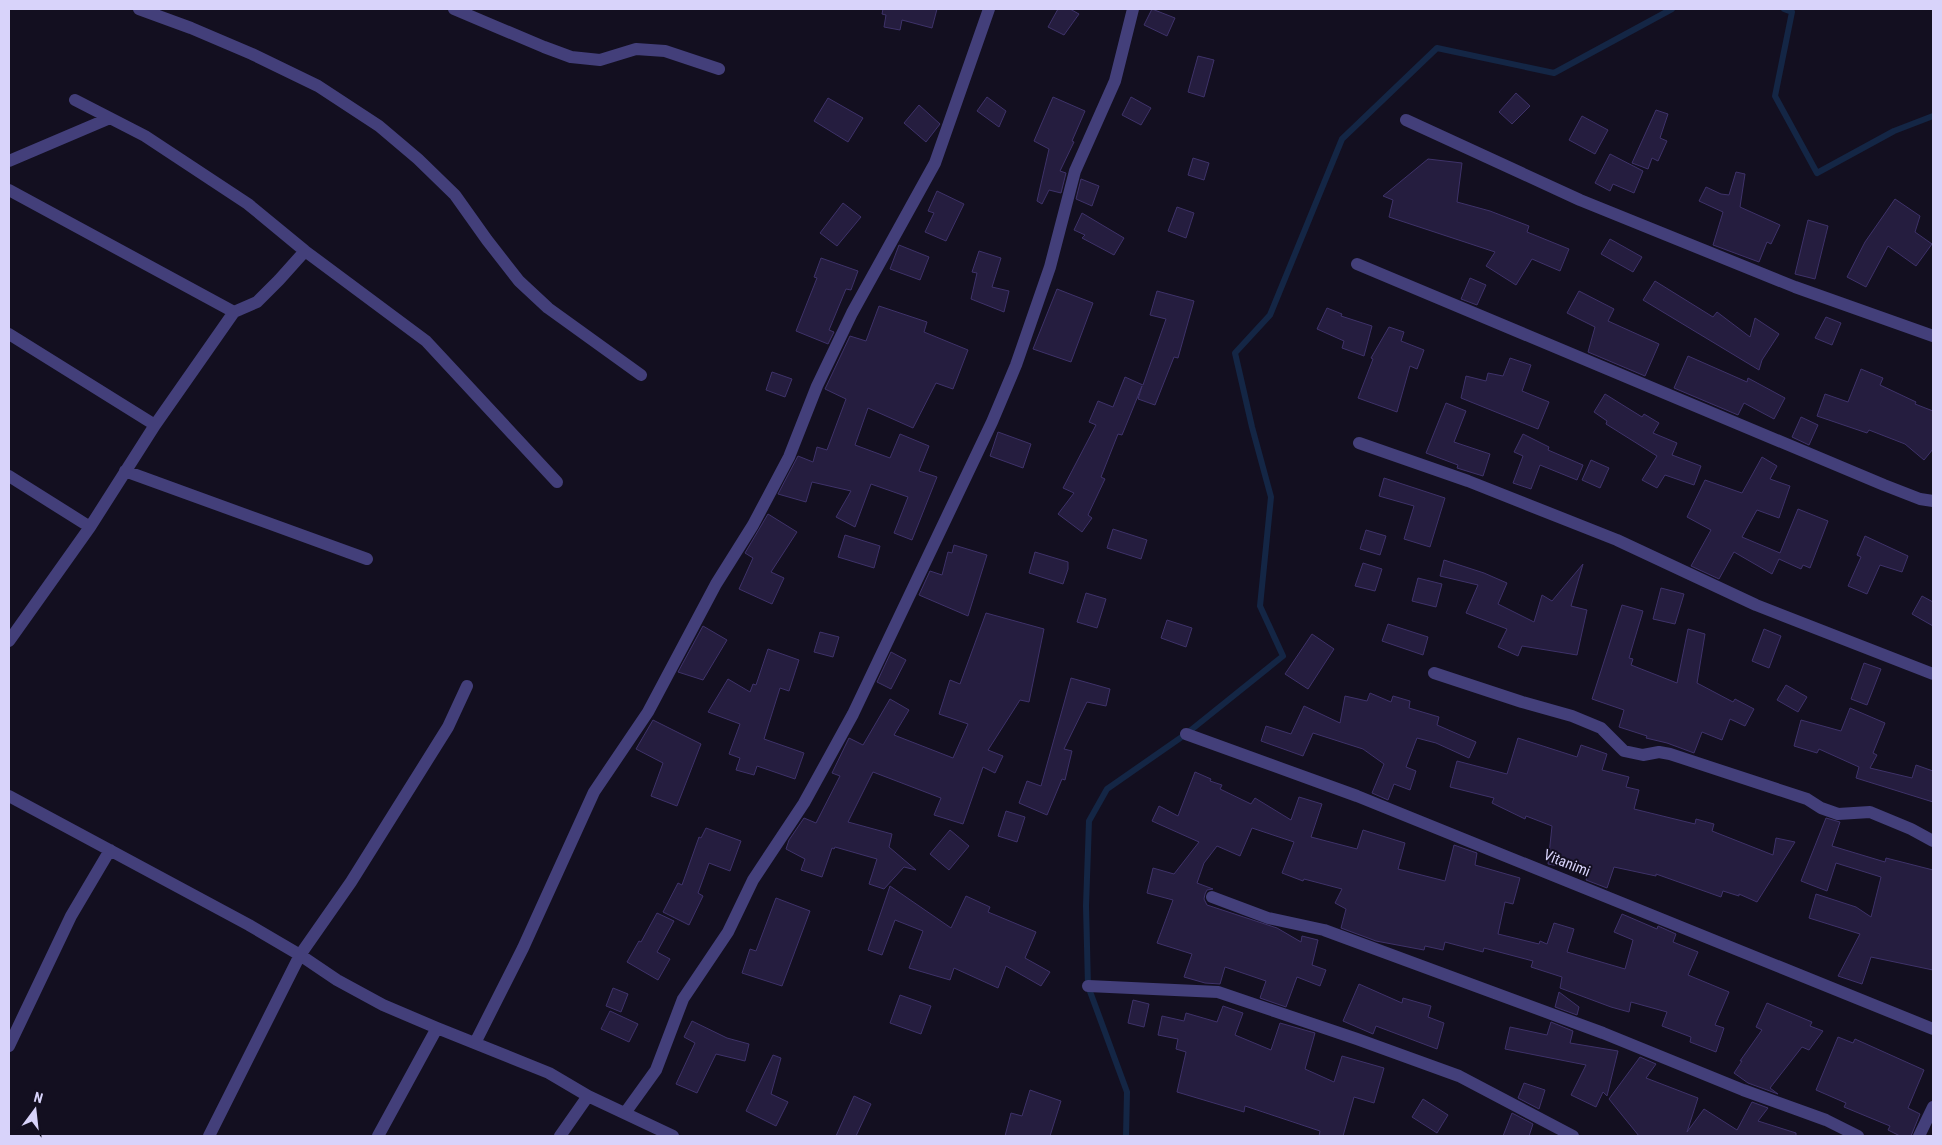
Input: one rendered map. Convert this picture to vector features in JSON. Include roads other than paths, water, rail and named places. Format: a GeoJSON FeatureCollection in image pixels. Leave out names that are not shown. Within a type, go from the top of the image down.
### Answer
{"type":"FeatureCollection","features":[{"type":"Feature","properties":{"kind":"street"},"geometry":{"type":"LineString","coordinates":[[139,9],[191,28],[252,54],[318,86],[379,126],[418,159],[455,195],[486,240],[526,288],[548,308],[642,375]]}},
{"type":"Feature","properties":{"kind":"street"},"geometry":{"type":"LineString","coordinates":[[454,9],[544,47],[572,56],[600,60],[636,49],[665,51],[719,69]]}},
{"type":"Feature","properties":{"kind":"street"},"geometry":{"type":"LineString","coordinates":[[475,1043],[524,948],[594,792],[648,712],[716,584],[752,525],[789,457],[817,386],[852,313],[934,163],[989,9]]}},
{"type":"Feature","properties":{"kind":"street"},"geometry":{"type":"LineString","coordinates":[[626,1113],[656,1070],[683,999],[728,932],[753,880],[804,803],[853,714],[992,422],[1016,365],[1050,267],[1075,171],[1116,81],[1133,9]]}},
{"type":"Feature","properties":{"kind":"street"},"geometry":{"type":"LineString","coordinates":[[75,100],[145,136],[248,204],[304,251],[426,341],[557,482]]}},
{"type":"Feature","properties":{"kind":"street"},"geometry":{"type":"LineString","coordinates":[[9,162],[110,118]]}},
{"type":"Feature","properties":{"kind":"street"},"geometry":{"type":"LineString","coordinates":[[1406,120],[1580,200],[1795,287],[1933,336]]}},
{"type":"Feature","properties":{"kind":"street"},"geometry":{"type":"LineString","coordinates":[[9,190],[234,312]]}},
{"type":"Feature","properties":{"kind":"street"},"geometry":{"type":"LineString","coordinates":[[9,641],[90,527],[154,425],[234,312],[257,302],[304,251]]}},
{"type":"Feature","properties":{"kind":"street"},"geometry":{"type":"LineString","coordinates":[[1357,264],[1875,481],[1920,499],[1933,501]]}},
{"type":"Feature","properties":{"kind":"street"},"geometry":{"type":"LineString","coordinates":[[9,334],[154,425]]}},
{"type":"Feature","properties":{"kind":"street"},"geometry":{"type":"LineString","coordinates":[[1359,443],[1468,481],[1618,540],[1756,605],[1933,674]]}},
{"type":"Feature","properties":{"kind":"street"},"geometry":{"type":"LineString","coordinates":[[125,472],[367,559]]}},
{"type":"Feature","properties":{"kind":"street"},"geometry":{"type":"LineString","coordinates":[[9,476],[90,527]]}},
{"type":"Feature","properties":{"kind":"street"},"geometry":{"type":"LineString","coordinates":[[1434,673],[1522,702],[1572,716],[1601,728],[1624,751],[1643,755],[1659,752],[1670,754],[1807,799],[1821,808],[1838,814],[1870,812],[1911,829],[1933,841]]}},
{"type":"Feature","properties":{"kind":"street"},"geometry":{"type":"LineString","coordinates":[[210,1136],[300,955],[351,882],[448,727],[468,686]]}},
{"type":"Feature","properties":{"kind":"street","name":"Vitanimi"},"geometry":{"type":"LineString","coordinates":[[1186,734],[1358,796],[1933,1029]]}},
{"type":"Feature","properties":{"kind":"street"},"geometry":{"type":"LineString","coordinates":[[9,796],[300,955],[336,980],[384,1005],[549,1073],[588,1096],[673,1136]]}},
{"type":"Feature","properties":{"kind":"street"},"geometry":{"type":"LineString","coordinates":[[9,1046],[71,916],[110,850]]}},
{"type":"Feature","properties":{"kind":"street"},"geometry":{"type":"LineString","coordinates":[[1212,897],[1268,918],[1324,930],[1594,1029],[1743,1090],[1826,1120],[1858,1136]]}},
{"type":"Feature","properties":{"kind":"street"},"geometry":{"type":"LineString","coordinates":[[1088,986],[1218,992],[1459,1076],[1573,1136]]}},
{"type":"Feature","properties":{"kind":"street"},"geometry":{"type":"LineString","coordinates":[[378,1136],[437,1028]]}},
{"type":"Feature","properties":{"kind":"street"},"geometry":{"type":"LineString","coordinates":[[560,1136],[588,1096]]}},
{"type":"Feature","properties":{"kind":"street"},"geometry":{"type":"LineString","coordinates":[[1918,1136],[1933,1107]]}},
{"type":"Feature","properties":{"kind":"waterway"},"geometry":{"type":"LineString","coordinates":[[1126,1136],[1127,1092],[1088,986],[1086,906],[1089,821],[1107,789],[1186,734],[1283,656],[1260,606],[1271,497],[1235,353],[1270,315],[1342,139],[1437,48],[1554,73],[1672,9]]}},
{"type":"Feature","properties":{"kind":"waterway"},"geometry":{"type":"LineString","coordinates":[[1784,9],[1792,12],[1775,96],[1817,173],[1894,131],[1933,116]]}}]}
